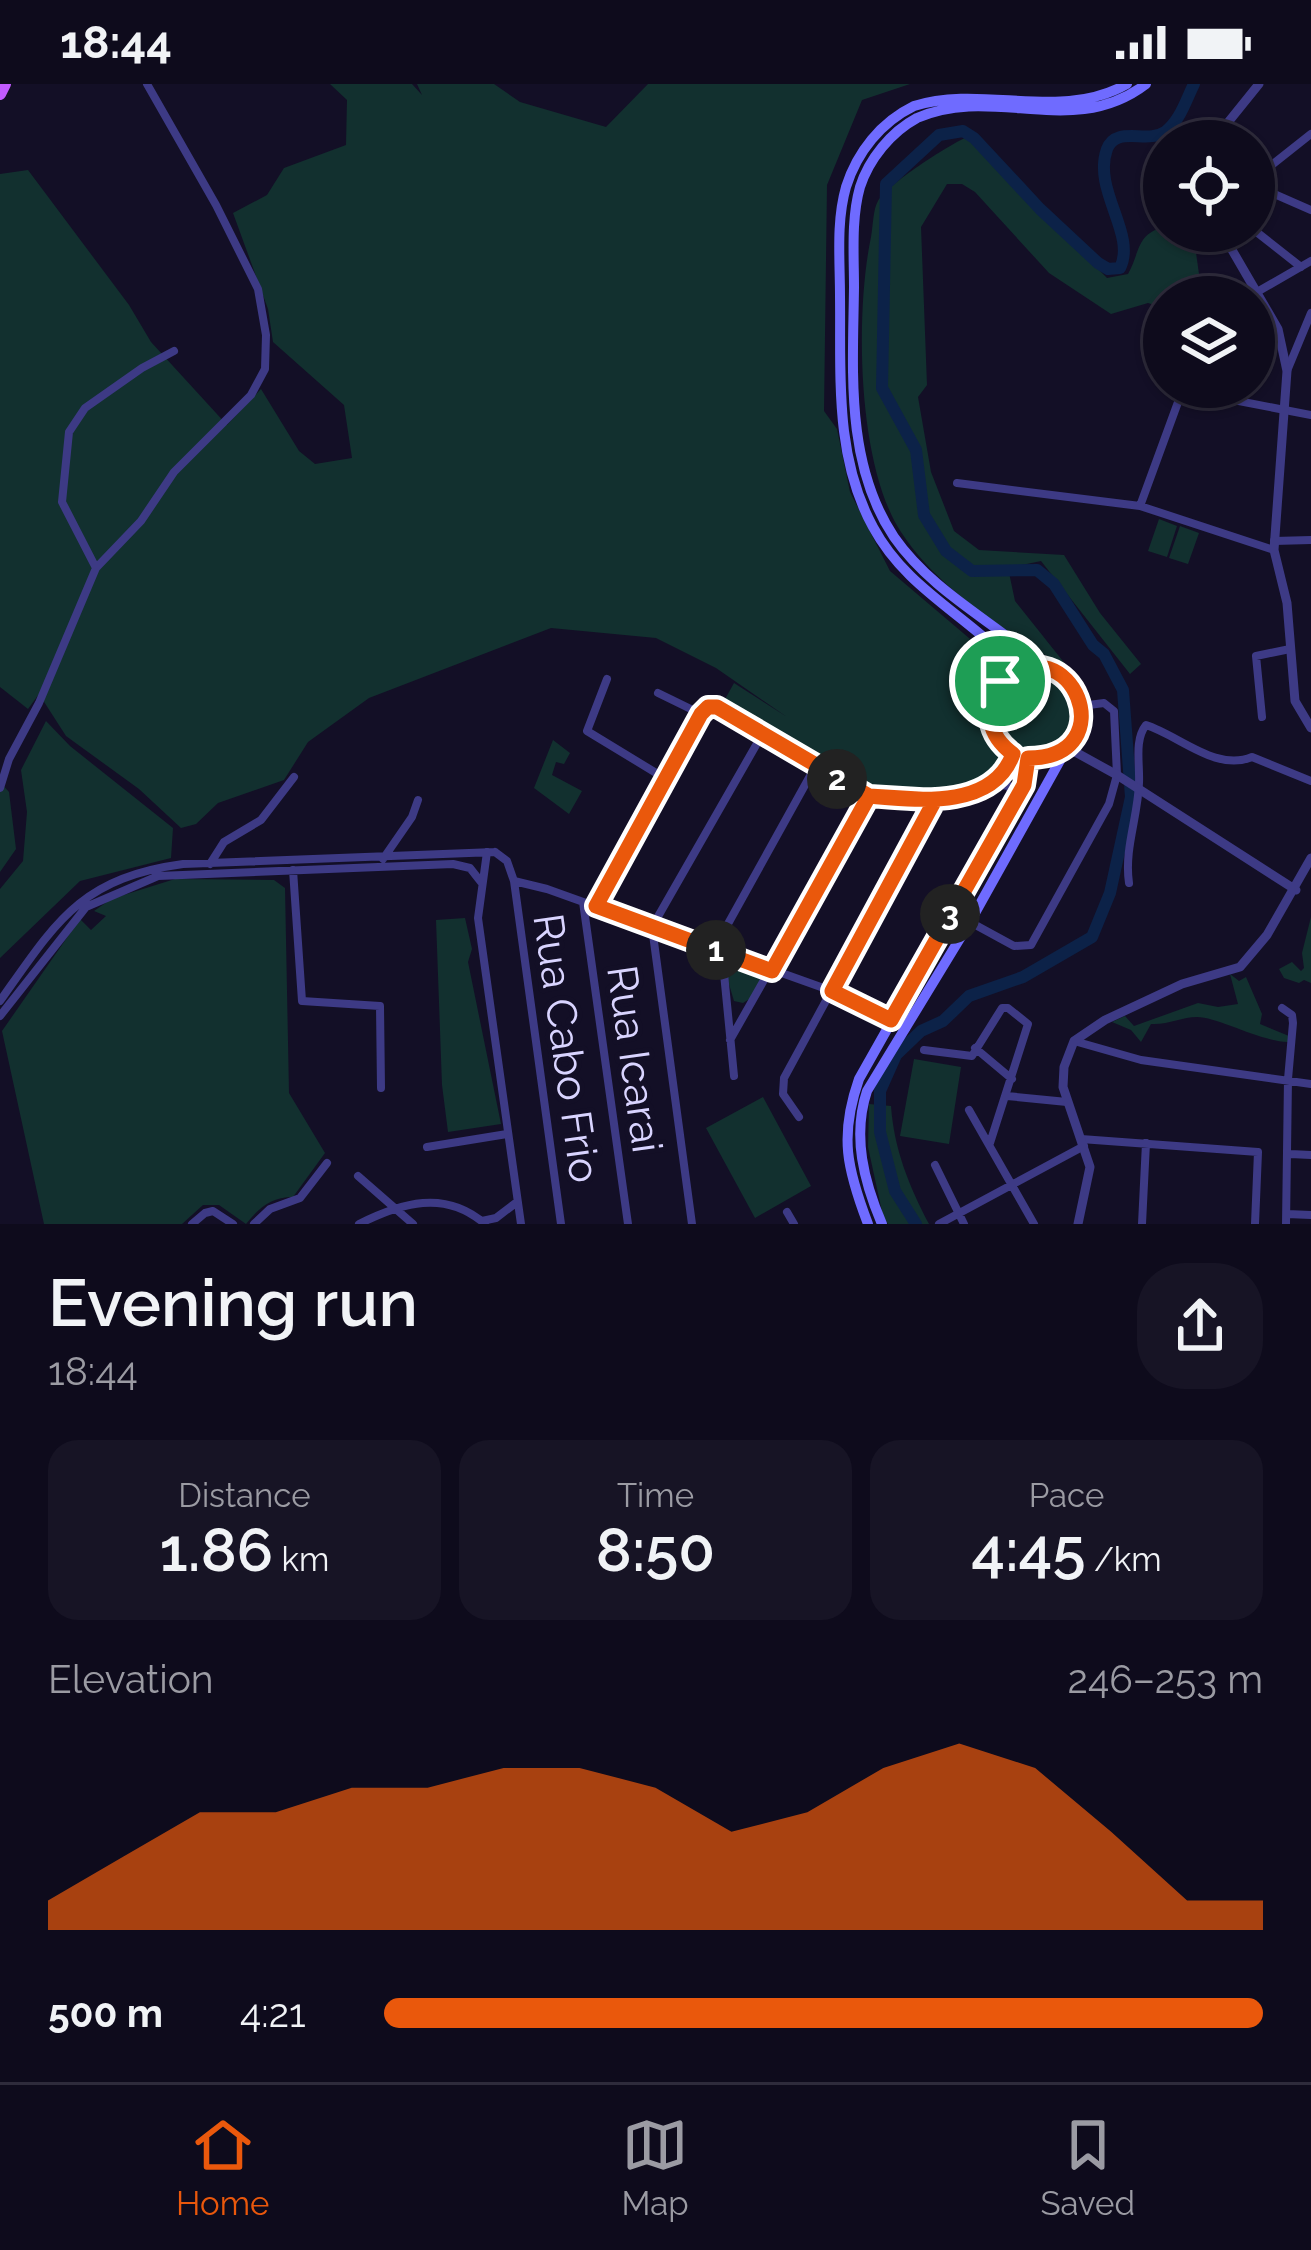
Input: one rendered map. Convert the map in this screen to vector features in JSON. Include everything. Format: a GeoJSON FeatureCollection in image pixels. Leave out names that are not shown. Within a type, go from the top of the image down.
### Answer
{"type":"FeatureCollection","features":[{"type":"Feature","properties":{"kind":"main road"},"geometry":{"type":"LineString","coordinates":[[0,94],[5,84]]}},
{"type":"Feature","properties":{"kind":"main road"},"geometry":{"type":"LineString","coordinates":[[1066,749],[1028,758],[1004,747],[991,727],[990,703],[1000,681],[1001,661],[995,647],[905,574],[871,524],[856,491],[842,406],[842,202],[865,148],[878,132],[914,106],[950,93],[987,90],[1093,98],[1126,84]]}},
{"type":"Feature","properties":{"kind":"main road"},"geometry":{"type":"LineString","coordinates":[[882,1224],[862,1166],[860,1123],[867,1091],[970,922],[1082,721],[1082,706],[1073,686],[928,575],[893,535],[869,486],[855,403],[860,187],[887,141],[917,118],[956,105],[980,103],[1096,109],[1117,104],[1147,84]]}},
{"type":"Feature","properties":{"kind":"main road"},"geometry":{"type":"LineString","coordinates":[[1000,681],[1022,668],[1046,668]]}},
{"type":"Feature","properties":{"kind":"main road"},"geometry":{"type":"LineString","coordinates":[[868,1224],[852,1179],[845,1131],[859,1079],[1027,779],[1028,758]]}},
{"type":"Feature","properties":{"kind":"street"},"geometry":{"type":"LineString","coordinates":[[0,788],[96,568],[141,521],[175,472],[251,395],[265,369],[267,354],[251,274],[147,84]]}},
{"type":"Feature","properties":{"kind":"street"},"geometry":{"type":"LineString","coordinates":[[1230,120],[1258,84]]}},
{"type":"Feature","properties":{"kind":"street"},"geometry":{"type":"LineString","coordinates":[[1275,164],[1311,134]]}},
{"type":"Feature","properties":{"kind":"street"},"geometry":{"type":"LineString","coordinates":[[1275,192],[1311,210]]}},
{"type":"Feature","properties":{"kind":"street"},"geometry":{"type":"LineString","coordinates":[[1275,247],[1301,267]]}},
{"type":"Feature","properties":{"kind":"street"},"geometry":{"type":"LineString","coordinates":[[1275,282],[1311,261]]}},
{"type":"Feature","properties":{"kind":"street"},"geometry":{"type":"LineString","coordinates":[[1311,313],[1287,371],[1274,545],[1287,603],[1295,701],[1311,728]]}},
{"type":"Feature","properties":{"kind":"street"},"geometry":{"type":"LineString","coordinates":[[1275,324],[1287,371]]}},
{"type":"Feature","properties":{"kind":"street"},"geometry":{"type":"LineString","coordinates":[[96,568],[62,502],[68,432],[85,408],[174,351]]}},
{"type":"Feature","properties":{"kind":"street"},"geometry":{"type":"LineString","coordinates":[[1140,506],[1176,398],[1192,392],[1311,415]]}},
{"type":"Feature","properties":{"kind":"street"},"geometry":{"type":"LineString","coordinates":[[957,484],[1140,506],[1274,545],[1311,540]]}},
{"type":"Feature","properties":{"kind":"street"},"geometry":{"type":"LineString","coordinates":[[1262,717],[1256,656],[1290,649]]}},
{"type":"Feature","properties":{"kind":"street"},"geometry":{"type":"LineString","coordinates":[[607,679],[586,724],[590,734],[666,779]]}},
{"type":"Feature","properties":{"kind":"street"},"geometry":{"type":"LineString","coordinates":[[658,693],[701,714]]}},
{"type":"Feature","properties":{"kind":"street"},"geometry":{"type":"LineString","coordinates":[[596,906],[701,714],[712,706],[869,796],[935,800],[984,785],[1006,784],[1014,801]]}},
{"type":"Feature","properties":{"kind":"street"},"geometry":{"type":"LineString","coordinates":[[970,922],[1014,946],[1031,944],[1109,804],[1121,778],[1112,707],[1082,706]]}},
{"type":"Feature","properties":{"kind":"street"},"geometry":{"type":"LineString","coordinates":[[1129,883],[1140,730],[1146,725],[1217,758],[1238,763],[1252,757],[1311,781]]}},
{"type":"Feature","properties":{"kind":"street"},"geometry":{"type":"LineString","coordinates":[[692,1224],[652,927],[763,733]]}},
{"type":"Feature","properties":{"kind":"street"},"geometry":{"type":"LineString","coordinates":[[1066,749],[1121,778],[1295,890]]}},
{"type":"Feature","properties":{"kind":"street"},"geometry":{"type":"LineString","coordinates":[[984,785],[1003,773],[1013,754]]}},
{"type":"Feature","properties":{"kind":"street"},"geometry":{"type":"LineString","coordinates":[[734,1076],[718,951],[815,767]]}},
{"type":"Feature","properties":{"kind":"street"},"geometry":{"type":"LineString","coordinates":[[211,864],[224,842],[261,820],[294,777]]}},
{"type":"Feature","properties":{"kind":"street"},"geometry":{"type":"LineString","coordinates":[[730,1040],[869,796]]}},
{"type":"Feature","properties":{"kind":"street"},"geometry":{"type":"LineString","coordinates":[[383,861],[412,818],[418,800]]}},
{"type":"Feature","properties":{"kind":"street"},"geometry":{"type":"LineString","coordinates":[[799,1117],[782,1086],[935,800]]}},
{"type":"Feature","properties":{"kind":"street"},"geometry":{"type":"LineString","coordinates":[[491,852],[481,882],[479,931],[521,1224]]}},
{"type":"Feature","properties":{"kind":"street"},"geometry":{"type":"LineString","coordinates":[[0,1016],[77,916],[100,899],[171,874],[491,852],[507,861],[514,881],[832,991],[906,1029]]}},
{"type":"Feature","properties":{"kind":"street"},"geometry":{"type":"LineString","coordinates":[[1078,1224],[1090,1167],[1063,1078],[1074,1041],[1105,1020],[1182,984],[1240,967],[1257,951],[1311,858]]}},
{"type":"Feature","properties":{"kind":"street"},"geometry":{"type":"LineString","coordinates":[[383,861],[464,865],[481,882]]}},
{"type":"Feature","properties":{"kind":"street"},"geometry":{"type":"LineString","coordinates":[[0,1000],[83,897],[161,867],[292,865]]}},
{"type":"Feature","properties":{"kind":"street"},"geometry":{"type":"LineString","coordinates":[[292,865],[302,1000],[380,1006],[381,1088]]}},
{"type":"Feature","properties":{"kind":"street","name":"Rua Cabo Frio"},"geometry":{"type":"LineString","coordinates":[[514,881],[561,1224]]}},
{"type":"Feature","properties":{"kind":"street","name":"Rua Icarai"},"geometry":{"type":"LineString","coordinates":[[583,902],[628,1224]]}},
{"type":"Feature","properties":{"kind":"street"},"geometry":{"type":"LineString","coordinates":[[727,1006],[749,1009]]}},
{"type":"Feature","properties":{"kind":"street"},"geometry":{"type":"LineString","coordinates":[[925,1049],[972,1056],[1002,1008],[1028,1026],[990,1143]]}},
{"type":"Feature","properties":{"kind":"street"},"geometry":{"type":"LineString","coordinates":[[1282,1008],[1293,1019],[1287,1219],[1311,1215]]}},
{"type":"Feature","properties":{"kind":"street"},"geometry":{"type":"LineString","coordinates":[[1074,1041],[1141,1060],[1311,1084]]}},
{"type":"Feature","properties":{"kind":"street"},"geometry":{"type":"LineString","coordinates":[[975,1048],[1012,1079]]}},
{"type":"Feature","properties":{"kind":"street"},"geometry":{"type":"LineString","coordinates":[[1006,1096],[1067,1102]]}},
{"type":"Feature","properties":{"kind":"street"},"geometry":{"type":"LineString","coordinates":[[969,1110],[1034,1224]]}},
{"type":"Feature","properties":{"kind":"street"},"geometry":{"type":"LineString","coordinates":[[428,1147],[507,1134]]}},
{"type":"Feature","properties":{"kind":"street"},"geometry":{"type":"LineString","coordinates":[[1142,1224],[1146,1142]]}},
{"type":"Feature","properties":{"kind":"street"},"geometry":{"type":"LineString","coordinates":[[939,1224],[961,1219],[1082,1143],[1146,1142],[1258,1152],[1255,1224]]}},
{"type":"Feature","properties":{"kind":"street"},"geometry":{"type":"LineString","coordinates":[[1290,1154],[1311,1155]]}},
{"type":"Feature","properties":{"kind":"street"},"geometry":{"type":"LineString","coordinates":[[254,1224],[270,1209],[300,1198],[327,1163]]}},
{"type":"Feature","properties":{"kind":"street"},"geometry":{"type":"LineString","coordinates":[[934,1165],[961,1219]]}},
{"type":"Feature","properties":{"kind":"street"},"geometry":{"type":"LineString","coordinates":[[358,1176],[413,1224]]}},
{"type":"Feature","properties":{"kind":"street"},"geometry":{"type":"LineString","coordinates":[[359,1224],[415,1202],[441,1203],[470,1212],[484,1223],[518,1201]]}},
{"type":"Feature","properties":{"kind":"street"},"geometry":{"type":"LineString","coordinates":[[192,1224],[208,1211],[233,1224]]}},
{"type":"Feature","properties":{"kind":"street"},"geometry":{"type":"LineString","coordinates":[[787,1213],[794,1224]]}},
{"type":"Feature","properties":{"kind":"green space"},"geometry":{"type":"Polygon","coordinates":[[[330,84],[412,84],[422,95],[417,84],[494,84],[520,102],[606,127],[648,84],[910,84],[862,100],[827,185],[824,411],[837,429],[850,492],[890,571],[989,655],[990,683],[983,717],[1005,767],[965,787],[927,794],[892,791],[824,763],[724,701],[734,683],[787,717],[716,668],[656,638],[551,628],[369,698],[308,742],[284,780],[218,803],[196,824],[181,828],[139,789],[66,736],[39,694],[28,709],[0,687],[0,174],[28,170],[129,305],[151,342],[227,425],[261,389],[299,451],[315,464],[352,458],[344,405],[273,342],[268,309],[233,213],[267,195],[284,168],[346,145],[347,100],[330,84]]]}},
{"type":"Feature","properties":{"kind":"green space"},"geometry":{"type":"Polygon","coordinates":[[[967,137],[1107,278],[1128,274],[1143,239],[1143,252],[1196,252],[1199,274],[1207,276],[1143,276],[1143,304],[1111,314],[1049,273],[975,192],[962,184],[947,184],[921,227],[927,385],[918,397],[931,472],[954,531],[979,550],[1064,555],[1100,613],[1141,664],[1130,674],[1041,561],[1008,568],[1015,601],[1070,670],[1001,627],[935,574],[901,532],[886,503],[868,429],[864,388],[866,269],[878,201],[933,156],[967,137]]]}},
{"type":"Feature","properties":{"kind":"green space"},"geometry":{"type":"Polygon","coordinates":[[[1159,519],[1177,526],[1167,557],[1148,551],[1159,519]]]}},
{"type":"Feature","properties":{"kind":"green space"},"geometry":{"type":"Polygon","coordinates":[[[1180,526],[1199,533],[1188,564],[1169,558],[1180,526]]]}},
{"type":"Feature","properties":{"kind":"green space"},"geometry":{"type":"Polygon","coordinates":[[[1034,672],[1062,683],[1073,711],[1062,739],[1034,750],[1006,739],[995,711],[1006,683],[1034,672]]]}},
{"type":"Feature","properties":{"kind":"green space"},"geometry":{"type":"Polygon","coordinates":[[[46,721],[70,746],[173,828],[171,858],[80,881],[0,958],[0,889],[23,861],[27,812],[21,770],[46,721]]]}},
{"type":"Feature","properties":{"kind":"green space"},"geometry":{"type":"Polygon","coordinates":[[[553,740],[570,753],[564,764],[556,762],[552,775],[582,791],[569,814],[534,788],[553,740]]]}},
{"type":"Feature","properties":{"kind":"green space"},"geometry":{"type":"Polygon","coordinates":[[[0,782],[9,792],[16,849],[0,872],[0,782]]]}},
{"type":"Feature","properties":{"kind":"green space"},"geometry":{"type":"Polygon","coordinates":[[[175,879],[274,880],[285,888],[289,1093],[325,1153],[293,1197],[266,1204],[246,1224],[219,1205],[203,1205],[182,1224],[44,1224],[2,1031],[80,919],[91,930],[106,916],[94,911],[111,899],[175,879]]]}},
{"type":"Feature","properties":{"kind":"green space"},"geometry":{"type":"Polygon","coordinates":[[[1311,917],[1311,983],[1299,983],[1284,978],[1279,969],[1292,962],[1301,971],[1304,968],[1302,953],[1311,917]]]}},
{"type":"Feature","properties":{"kind":"green space"},"geometry":{"type":"Polygon","coordinates":[[[465,918],[472,949],[468,962],[501,1124],[448,1132],[436,920],[465,918]]]}},
{"type":"Feature","properties":{"kind":"green space"},"geometry":{"type":"Polygon","coordinates":[[[737,967],[761,978],[754,996],[743,1003],[734,1001],[726,974],[737,967]]]}},
{"type":"Feature","properties":{"kind":"green space"},"geometry":{"type":"Polygon","coordinates":[[[1230,974],[1239,981],[1246,977],[1262,1014],[1260,1024],[1289,1036],[1288,1042],[1197,1017],[1151,1024],[1141,1042],[1131,1030],[1112,1022],[1125,1016],[1134,1026],[1198,1003],[1238,1004],[1230,974]]]}},
{"type":"Feature","properties":{"kind":"green space"},"geometry":{"type":"Polygon","coordinates":[[[914,1059],[961,1067],[949,1144],[900,1136],[914,1059]]]}},
{"type":"Feature","properties":{"kind":"green space"},"geometry":{"type":"Polygon","coordinates":[[[763,1097],[811,1186],[755,1218],[706,1128],[763,1097]]]}},
{"type":"Feature","properties":{"kind":"green space"},"geometry":{"type":"Polygon","coordinates":[[[869,1104],[891,1106],[904,1167],[929,1224],[888,1224],[883,1216],[868,1147],[869,1104]]]}},
{"type":"Feature","properties":{"kind":"waterway"},"geometry":{"type":"LineString","coordinates":[[916,1224],[895,1191],[880,1132],[880,1091],[896,1055],[969,996],[1023,977],[1092,937],[1110,893],[1131,797],[1123,690],[1104,654],[1093,645],[1054,584],[1037,570],[972,571],[946,551],[924,515],[916,450],[882,388],[886,184],[939,135],[963,131],[1098,263],[1108,269],[1120,268],[1123,241],[1105,180],[1107,149],[1117,138],[1165,132],[1179,116],[1194,84]]}},
{"type":"Feature","properties":{"kind":"route"},"geometry":{"type":"LineString","coordinates":[[1000,681],[989,715],[996,737],[1013,754],[1003,773],[952,798],[869,796],[772,971],[596,906],[701,714],[708,707],[717,707],[869,796],[935,800],[832,991],[891,1020],[1024,785],[1028,758],[1064,751],[1082,721],[1078,695],[1057,672],[1034,666],[1000,681]]}}]}
